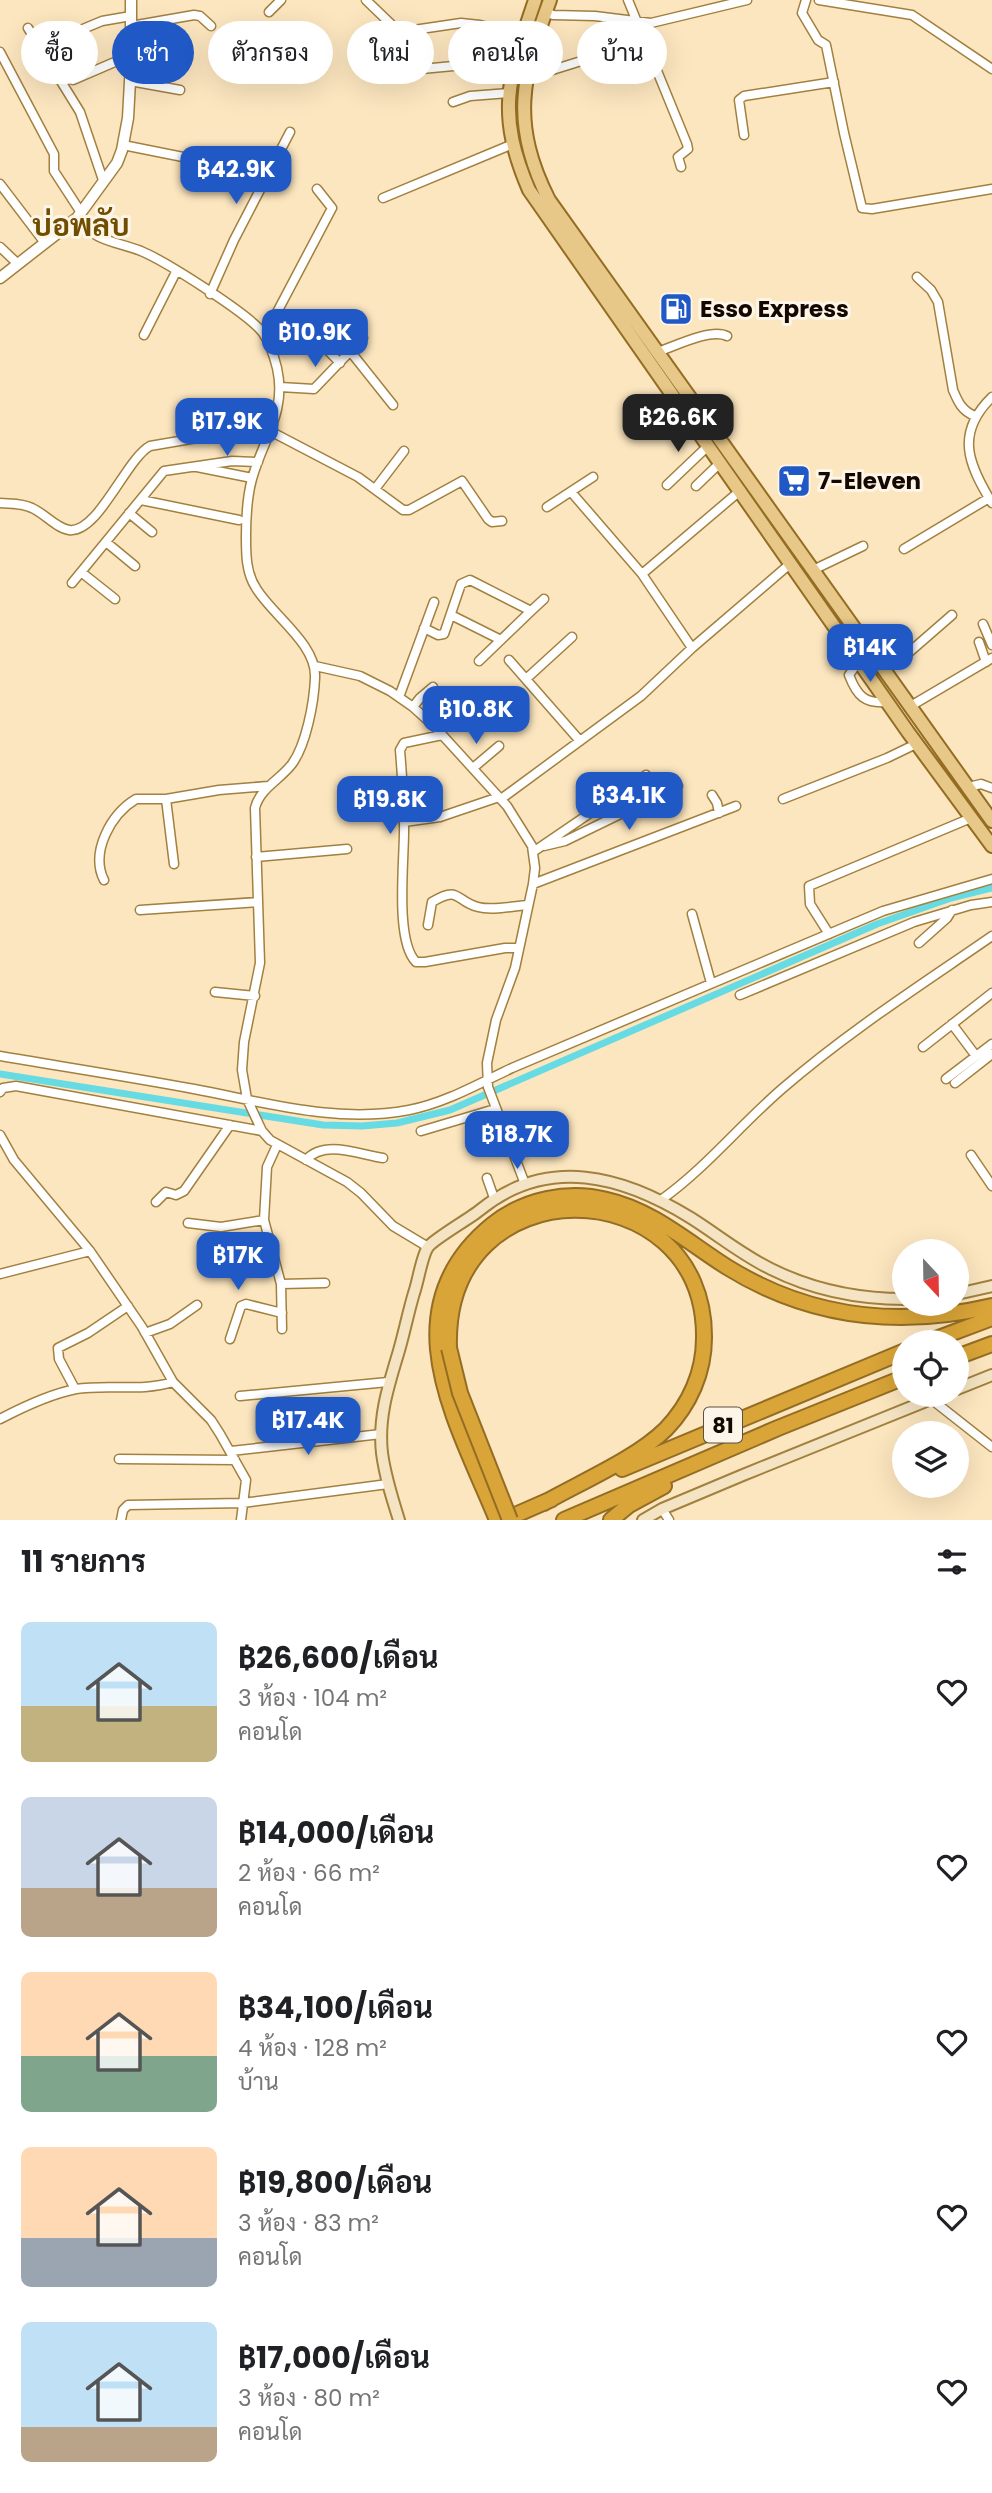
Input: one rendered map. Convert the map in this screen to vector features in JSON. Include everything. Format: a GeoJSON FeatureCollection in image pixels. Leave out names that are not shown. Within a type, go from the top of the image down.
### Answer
{"type":"FeatureCollection","features":[{"type":"Feature","properties":{"kind":"highway"},"geometry":{"type":"LineString","coordinates":[[497,1520],[449,1398],[439,1310],[449,1278],[463,1255],[484,1231],[514,1210],[560,1197],[592,1197],[635,1209],[746,1278],[816,1306],[867,1316],[906,1318],[944,1316],[992,1306]]}},
{"type":"Feature","properties":{"kind":"highway"},"geometry":{"type":"LineString","coordinates":[[510,1520],[443,1349],[454,1299],[471,1265],[500,1234],[539,1214],[578,1209],[596,1210],[631,1221],[655,1236],[684,1267],[700,1305],[704,1333],[701,1366],[690,1396],[671,1423],[653,1440],[544,1503]]}},
{"type":"Feature","properties":{"kind":"highway"},"geometry":{"type":"LineString","coordinates":[[960,1330],[992,1318]]}},
{"type":"Feature","properties":{"kind":"highway"},"geometry":{"type":"LineString","coordinates":[[969,1353],[992,1344]]}},
{"type":"Feature","properties":{"kind":"highway","name":"81"},"geometry":{"type":"LineString","coordinates":[[504,1520],[685,1441],[892,1357]]}},
{"type":"Feature","properties":{"kind":"highway","name":"81"},"geometry":{"type":"LineString","coordinates":[[564,1520],[892,1382]]}},
{"type":"Feature","properties":{"kind":"highway"},"geometry":{"type":"LineString","coordinates":[[611,1520],[643,1497],[778,1428]]}},
{"type":"Feature","properties":{"kind":"main road"},"geometry":{"type":"LineString","coordinates":[[528,21],[536,0]]}},
{"type":"Feature","properties":{"kind":"main road"},"geometry":{"type":"LineString","coordinates":[[510,84],[508,114],[513,144],[522,174],[539,207],[741,490],[916,744],[992,846]]}},
{"type":"Feature","properties":{"kind":"main road"},"geometry":{"type":"LineString","coordinates":[[526,84],[523,101],[524,126],[532,163],[549,200],[992,821]]}},
{"type":"Feature","properties":{"kind":"main road"},"geometry":{"type":"LineString","coordinates":[[916,744],[919,721]]}},
{"type":"Feature","properties":{"kind":"main road"},"geometry":{"type":"LineString","coordinates":[[399,1520],[388,1484],[381,1434],[388,1382],[428,1247],[494,1198],[525,1184],[560,1177],[590,1178],[630,1186],[661,1200],[755,1261],[783,1275],[838,1293],[892,1299]]}},
{"type":"Feature","properties":{"kind":"main road"},"geometry":{"type":"LineString","coordinates":[[970,1291],[992,1286]]}},
{"type":"Feature","properties":{"kind":"main road"},"geometry":{"type":"LineString","coordinates":[[969,1385],[992,1376]]}},
{"type":"Feature","properties":{"kind":"main road"},"geometry":{"type":"LineString","coordinates":[[643,1520],[662,1509],[912,1407]]}},
{"type":"Feature","properties":{"kind":"street"},"geometry":{"type":"LineString","coordinates":[[131,0],[131,21],[194,15],[200,16],[208,23]]}},
{"type":"Feature","properties":{"kind":"street"},"geometry":{"type":"LineString","coordinates":[[269,12],[281,0]]}},
{"type":"Feature","properties":{"kind":"street"},"geometry":{"type":"LineString","coordinates":[[366,0],[385,21]]}},
{"type":"Feature","properties":{"kind":"street"},"geometry":{"type":"LineString","coordinates":[[628,0],[636,21]]}},
{"type":"Feature","properties":{"kind":"street"},"geometry":{"type":"LineString","coordinates":[[658,21],[747,0]]}},
{"type":"Feature","properties":{"kind":"street"},"geometry":{"type":"LineString","coordinates":[[806,0],[802,13],[818,40],[826,45],[862,208],[867,210],[992,188]]}},
{"type":"Feature","properties":{"kind":"street"},"geometry":{"type":"LineString","coordinates":[[819,0],[912,15],[992,69]]}},
{"type":"Feature","properties":{"kind":"street"},"geometry":{"type":"LineString","coordinates":[[548,6],[580,17],[595,16],[625,21]]}},
{"type":"Feature","properties":{"kind":"street"},"geometry":{"type":"LineString","coordinates":[[0,52],[54,154],[54,171],[90,233],[143,252],[244,315],[265,335],[275,360],[280,387],[278,408],[252,478],[247,505],[248,571],[256,588],[305,647],[315,666],[315,680],[299,753],[290,766],[257,798],[255,808],[260,963],[243,1047],[243,1083],[260,1128],[276,1145],[347,1182],[393,1226],[428,1247]]}},
{"type":"Feature","properties":{"kind":"street"},"geometry":{"type":"LineString","coordinates":[[744,135],[738,105],[744,96],[834,82]]}},
{"type":"Feature","properties":{"kind":"street"},"geometry":{"type":"LineString","coordinates":[[63,84],[80,112],[103,180]]}},
{"type":"Feature","properties":{"kind":"street"},"geometry":{"type":"LineString","coordinates":[[0,278],[79,214],[117,163],[123,145],[130,84]]}},
{"type":"Feature","properties":{"kind":"street"},"geometry":{"type":"LineString","coordinates":[[147,84],[180,90]]}},
{"type":"Feature","properties":{"kind":"street"},"geometry":{"type":"LineString","coordinates":[[663,84],[688,144],[688,149],[678,158],[681,167]]}},
{"type":"Feature","properties":{"kind":"street"},"geometry":{"type":"LineString","coordinates":[[453,102],[470,96],[509,93]]}},
{"type":"Feature","properties":{"kind":"street"},"geometry":{"type":"LineString","coordinates":[[210,293],[290,132]]}},
{"type":"Feature","properties":{"kind":"street"},"geometry":{"type":"LineString","coordinates":[[383,198],[513,144]]}},
{"type":"Feature","properties":{"kind":"street"},"geometry":{"type":"LineString","coordinates":[[123,145],[198,160]]}},
{"type":"Feature","properties":{"kind":"street"},"geometry":{"type":"LineString","coordinates":[[0,184],[45,243]]}},
{"type":"Feature","properties":{"kind":"street"},"geometry":{"type":"LineString","coordinates":[[265,335],[332,208],[317,189]]}},
{"type":"Feature","properties":{"kind":"street"},"geometry":{"type":"LineString","coordinates":[[0,247],[18,264]]}},
{"type":"Feature","properties":{"kind":"street"},"geometry":{"type":"LineString","coordinates":[[144,335],[176,272]]}},
{"type":"Feature","properties":{"kind":"street"},"geometry":{"type":"LineString","coordinates":[[917,277],[931,289],[937,302],[957,401],[967,413],[975,416]]}},
{"type":"Feature","properties":{"kind":"street"},"geometry":{"type":"LineString","coordinates":[[658,352],[709,334],[720,332],[727,336]]}},
{"type":"Feature","properties":{"kind":"street"},"geometry":{"type":"LineString","coordinates":[[316,338],[340,363]]}},
{"type":"Feature","properties":{"kind":"street"},"geometry":{"type":"LineString","coordinates":[[280,387],[314,389],[363,338]]}},
{"type":"Feature","properties":{"kind":"street"},"geometry":{"type":"LineString","coordinates":[[350,351],[393,405]]}},
{"type":"Feature","properties":{"kind":"street"},"geometry":{"type":"LineString","coordinates":[[904,549],[990,500],[973,464],[969,445],[975,416],[992,397]]}},
{"type":"Feature","properties":{"kind":"street"},"geometry":{"type":"LineString","coordinates":[[0,503],[33,508],[66,529],[77,529],[89,522],[139,454],[150,446],[271,428],[358,477],[407,510],[462,481],[488,519],[492,522],[502,521]]}},
{"type":"Feature","properties":{"kind":"street"},"geometry":{"type":"LineString","coordinates":[[667,485],[709,445]]}},
{"type":"Feature","properties":{"kind":"street"},"geometry":{"type":"LineString","coordinates":[[375,489],[404,452]]}},
{"type":"Feature","properties":{"kind":"street"},"geometry":{"type":"LineString","coordinates":[[72,583],[164,471],[232,461],[258,462]]}},
{"type":"Feature","properties":{"kind":"street"},"geometry":{"type":"LineString","coordinates":[[696,486],[721,462]]}},
{"type":"Feature","properties":{"kind":"street"},"geometry":{"type":"LineString","coordinates":[[196,467],[252,478]]}},
{"type":"Feature","properties":{"kind":"street"},"geometry":{"type":"LineString","coordinates":[[547,507],[593,477]]}},
{"type":"Feature","properties":{"kind":"street"},"geometry":{"type":"LineString","coordinates":[[642,574],[741,490]]}},
{"type":"Feature","properties":{"kind":"street"},"geometry":{"type":"LineString","coordinates":[[572,492],[642,574],[692,648]]}},
{"type":"Feature","properties":{"kind":"street"},"geometry":{"type":"LineString","coordinates":[[141,499],[239,520]]}},
{"type":"Feature","properties":{"kind":"street"},"geometry":{"type":"LineString","coordinates":[[129,513],[152,532]]}},
{"type":"Feature","properties":{"kind":"street"},"geometry":{"type":"LineString","coordinates":[[106,542],[135,566]]}},
{"type":"Feature","properties":{"kind":"street"},"geometry":{"type":"LineString","coordinates":[[813,570],[863,546]]}},
{"type":"Feature","properties":{"kind":"street"},"geometry":{"type":"LineString","coordinates":[[404,822],[440,817],[500,798],[641,696],[791,563]]}},
{"type":"Feature","properties":{"kind":"street"},"geometry":{"type":"LineString","coordinates":[[81,572],[115,599]]}},
{"type":"Feature","properties":{"kind":"street"},"geometry":{"type":"LineString","coordinates":[[424,628],[442,636],[461,584],[470,580],[531,611]]}},
{"type":"Feature","properties":{"kind":"street"},"geometry":{"type":"LineString","coordinates":[[479,661],[544,599]]}},
{"type":"Feature","properties":{"kind":"street"},"geometry":{"type":"LineString","coordinates":[[399,697],[434,602]]}},
{"type":"Feature","properties":{"kind":"street"},"geometry":{"type":"LineString","coordinates":[[451,615],[501,640]]}},
{"type":"Feature","properties":{"kind":"street"},"geometry":{"type":"LineString","coordinates":[[882,668],[906,655],[952,615]]}},
{"type":"Feature","properties":{"kind":"street"},"geometry":{"type":"LineString","coordinates":[[983,624],[992,645]]}},
{"type":"Feature","properties":{"kind":"street"},"geometry":{"type":"LineString","coordinates":[[526,679],[572,637]]}},
{"type":"Feature","properties":{"kind":"street"},"geometry":{"type":"LineString","coordinates":[[909,707],[989,660],[979,642]]}},
{"type":"Feature","properties":{"kind":"street"},"geometry":{"type":"LineString","coordinates":[[509,660],[580,741]]}},
{"type":"Feature","properties":{"kind":"street"},"geometry":{"type":"LineString","coordinates":[[859,661],[849,675],[859,693],[866,701],[887,702]]}},
{"type":"Feature","properties":{"kind":"street"},"geometry":{"type":"LineString","coordinates":[[315,666],[360,676],[413,707],[500,798],[519,822],[533,852],[533,884],[519,948],[494,1029],[487,1063],[488,1084],[494,1106],[525,1184]]}},
{"type":"Feature","properties":{"kind":"street"},"geometry":{"type":"LineString","coordinates":[[413,707],[419,698],[433,688]]}},
{"type":"Feature","properties":{"kind":"street"},"geometry":{"type":"LineString","coordinates":[[442,735],[401,745],[405,869],[401,896],[406,940],[412,957],[416,962],[425,962],[519,948]]}},
{"type":"Feature","properties":{"kind":"street"},"geometry":{"type":"LineString","coordinates":[[783,799],[916,744]]}},
{"type":"Feature","properties":{"kind":"street"},"geometry":{"type":"LineString","coordinates":[[473,768],[499,747]]}},
{"type":"Feature","properties":{"kind":"street"},"geometry":{"type":"LineString","coordinates":[[533,852],[646,775]]}},
{"type":"Feature","properties":{"kind":"street"},"geometry":{"type":"LineString","coordinates":[[968,787],[981,784],[992,788]]}},
{"type":"Feature","properties":{"kind":"street"},"geometry":{"type":"LineString","coordinates":[[104,880],[99,864],[101,842],[122,811],[136,799],[166,799],[219,790],[268,786]]}},
{"type":"Feature","properties":{"kind":"street"},"geometry":{"type":"LineString","coordinates":[[544,846],[565,841],[678,786]]}},
{"type":"Feature","properties":{"kind":"street"},"geometry":{"type":"LineString","coordinates":[[712,795],[719,813]]}},
{"type":"Feature","properties":{"kind":"street"},"geometry":{"type":"LineString","coordinates":[[166,799],[174,864]]}},
{"type":"Feature","properties":{"kind":"street"},"geometry":{"type":"LineString","coordinates":[[533,884],[736,806]]}},
{"type":"Feature","properties":{"kind":"street"},"geometry":{"type":"LineString","coordinates":[[829,934],[810,904],[809,886],[971,818]]}},
{"type":"Feature","properties":{"kind":"street"},"geometry":{"type":"LineString","coordinates":[[256,857],[347,849]]}},
{"type":"Feature","properties":{"kind":"street"},"geometry":{"type":"LineString","coordinates":[[0,1056],[249,1102],[340,1115],[383,1114],[430,1105],[488,1084],[711,984],[883,911],[992,879]]}},
{"type":"Feature","properties":{"kind":"street"},"geometry":{"type":"LineString","coordinates":[[428,925],[432,902],[446,895],[455,894],[477,906],[528,905]]}},
{"type":"Feature","properties":{"kind":"street"},"geometry":{"type":"LineString","coordinates":[[140,910],[258,902]]}},
{"type":"Feature","properties":{"kind":"street"},"geometry":{"type":"LineString","coordinates":[[740,995],[902,927],[951,910],[992,902]]}},
{"type":"Feature","properties":{"kind":"street"},"geometry":{"type":"LineString","coordinates":[[919,943],[947,918],[951,910]]}},
{"type":"Feature","properties":{"kind":"street"},"geometry":{"type":"LineString","coordinates":[[692,914],[711,984]]}},
{"type":"Feature","properties":{"kind":"street"},"geometry":{"type":"LineString","coordinates":[[661,1200],[690,1180],[782,1089],[841,1041],[992,936]]}},
{"type":"Feature","properties":{"kind":"street"},"geometry":{"type":"LineString","coordinates":[[215,992],[255,996]]}},
{"type":"Feature","properties":{"kind":"street"},"geometry":{"type":"LineString","coordinates":[[923,1047],[992,993]]}},
{"type":"Feature","properties":{"kind":"street"},"geometry":{"type":"LineString","coordinates":[[952,1024],[976,1056]]}},
{"type":"Feature","properties":{"kind":"street"},"geometry":{"type":"LineString","coordinates":[[992,1044],[951,1081],[992,1054]]}},
{"type":"Feature","properties":{"kind":"street"},"geometry":{"type":"LineString","coordinates":[[0,1092],[3,1088],[16,1086],[230,1125],[260,1128]]}},
{"type":"Feature","properties":{"kind":"street"},"geometry":{"type":"LineString","coordinates":[[421,1131],[494,1106]]}},
{"type":"Feature","properties":{"kind":"street"},"geometry":{"type":"LineString","coordinates":[[156,1202],[166,1192],[176,1195],[184,1191],[230,1125]]}},
{"type":"Feature","properties":{"kind":"street"},"geometry":{"type":"LineString","coordinates":[[0,1135],[14,1160],[90,1251],[128,1306],[173,1382],[211,1420],[233,1455],[246,1480],[241,1520]]}},
{"type":"Feature","properties":{"kind":"street"},"geometry":{"type":"LineString","coordinates":[[276,1145],[267,1167],[264,1220],[281,1284],[282,1329]]}},
{"type":"Feature","properties":{"kind":"street"},"geometry":{"type":"LineString","coordinates":[[306,1160],[316,1153],[343,1150],[383,1158]]}},
{"type":"Feature","properties":{"kind":"street"},"geometry":{"type":"LineString","coordinates":[[971,1155],[992,1186]]}},
{"type":"Feature","properties":{"kind":"street"},"geometry":{"type":"LineString","coordinates":[[487,1178],[494,1198]]}},
{"type":"Feature","properties":{"kind":"street"},"geometry":{"type":"LineString","coordinates":[[188,1223],[221,1227],[264,1220]]}},
{"type":"Feature","properties":{"kind":"street"},"geometry":{"type":"LineString","coordinates":[[0,1274],[90,1251]]}},
{"type":"Feature","properties":{"kind":"street"},"geometry":{"type":"LineString","coordinates":[[281,1284],[325,1283]]}},
{"type":"Feature","properties":{"kind":"street"},"geometry":{"type":"LineString","coordinates":[[230,1339],[239,1310],[246,1304],[282,1313]]}},
{"type":"Feature","properties":{"kind":"street"},"geometry":{"type":"LineString","coordinates":[[145,1333],[170,1324],[197,1305]]}},
{"type":"Feature","properties":{"kind":"street"},"geometry":{"type":"LineString","coordinates":[[75,1390],[60,1359],[58,1348],[88,1333],[128,1306]]}},
{"type":"Feature","properties":{"kind":"street"},"geometry":{"type":"LineString","coordinates":[[0,1419],[16,1410],[75,1390],[154,1386],[173,1382]]}},
{"type":"Feature","properties":{"kind":"street"},"geometry":{"type":"LineString","coordinates":[[240,1396],[388,1382]]}},
{"type":"Feature","properties":{"kind":"street"},"geometry":{"type":"LineString","coordinates":[[947,1407],[992,1447]]}},
{"type":"Feature","properties":{"kind":"street"},"geometry":{"type":"LineString","coordinates":[[120,1459],[233,1455],[381,1434]]}},
{"type":"Feature","properties":{"kind":"street"},"geometry":{"type":"LineString","coordinates":[[121,1520],[122,1510],[128,1505],[243,1503],[388,1484]]}},
{"type":"Feature","properties":{"kind":"street"},"geometry":{"type":"LineString","coordinates":[[662,1509],[669,1520]]}},
{"type":"Feature","properties":{"kind":"waterway"},"geometry":{"type":"LineString","coordinates":[[0,1074],[323,1125],[397,1123],[450,1110],[877,924],[951,898],[992,888]]}},
{"type":"Feature","properties":{"kind":"place","name":"Esso Express"},"geometry":{"type":"Point","coordinates":[676,309]}},
{"type":"Feature","properties":{"kind":"place","name":"7-Eleven"},"geometry":{"type":"Point","coordinates":[794,481]}},
{"type":"Feature","properties":{"kind":"district","name":"บ่อพลับ"},"geometry":{"type":"Point","coordinates":[81,225]}}]}
